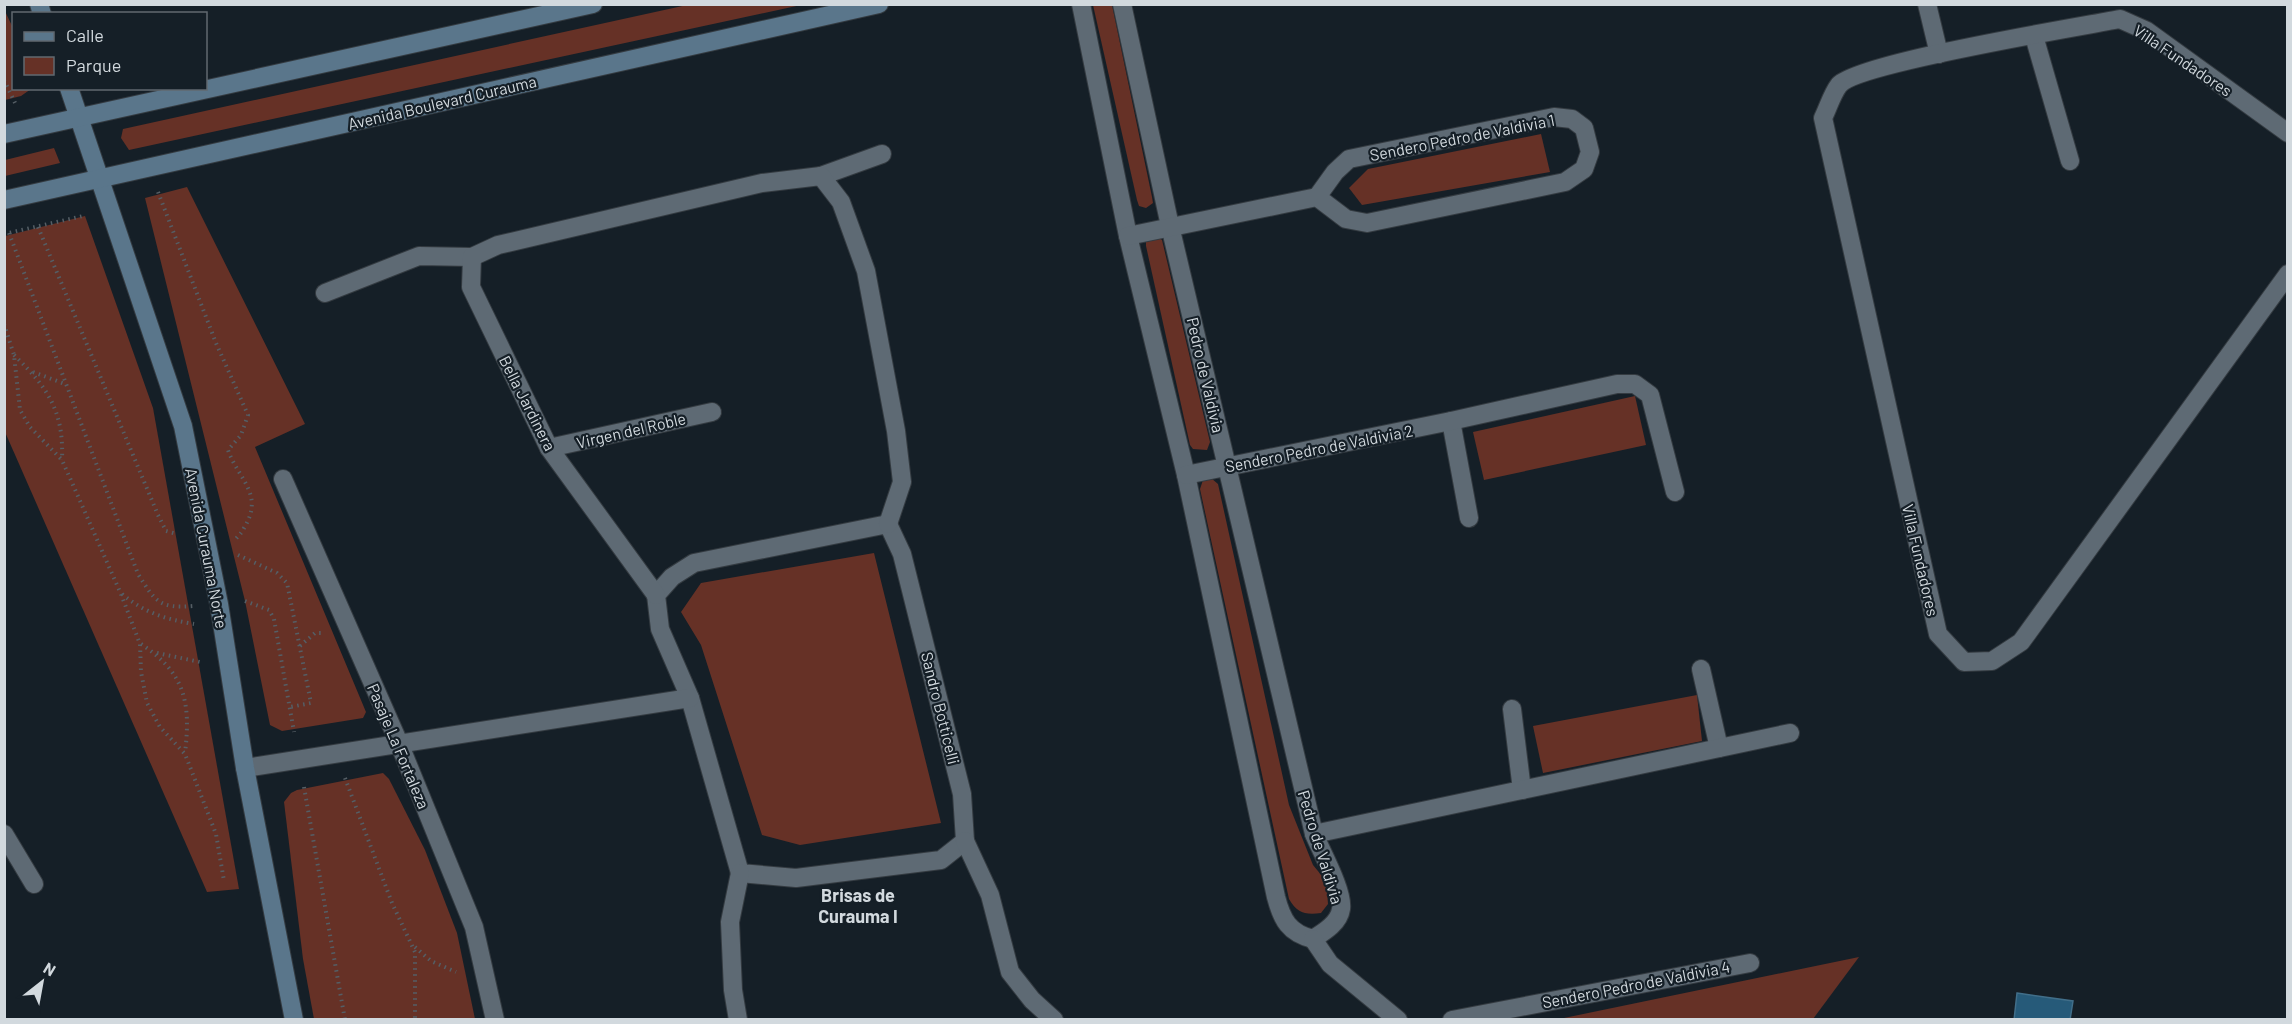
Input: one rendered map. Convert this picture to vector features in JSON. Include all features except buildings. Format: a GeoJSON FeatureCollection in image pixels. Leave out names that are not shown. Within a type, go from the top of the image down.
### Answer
{"type":"FeatureCollection","features":[{"type":"Feature","properties":{"kind":"street"},"geometry":{"type":"LineString","coordinates":[[207,89],[593,4]]}},
{"type":"Feature","properties":{"kind":"street","name":"Avenida Boulevard Curauma"},"geometry":{"type":"LineString","coordinates":[[4,200],[879,4]]}},
{"type":"Feature","properties":{"kind":"street"},"geometry":{"type":"LineString","coordinates":[[1081,4],[1128,236],[1186,475],[1276,897],[1284,923],[1293,931],[1313,939],[1330,964],[1398,1020]]}},
{"type":"Feature","properties":{"kind":"street","name":"Pedro de Valdivia"},"geometry":{"type":"LineString","coordinates":[[1122,4],[1170,226],[1314,834],[1339,895],[1341,909],[1335,921],[1313,939]]}},
{"type":"Feature","properties":{"kind":"street"},"geometry":{"type":"LineString","coordinates":[[1928,4],[1939,54]]}},
{"type":"Feature","properties":{"kind":"street","name":"Villa Fundadores"},"geometry":{"type":"LineString","coordinates":[[2288,133],[2147,31],[2120,19],[1939,54],[1858,73],[1840,84],[1822,118],[1938,634],[1964,662],[1992,660],[2021,642],[2288,274]]}},
{"type":"Feature","properties":{"kind":"street"},"geometry":{"type":"LineString","coordinates":[[2034,36],[2070,161]]}},
{"type":"Feature","properties":{"kind":"street","name":"Avenida Curauma Norte"},"geometry":{"type":"LineString","coordinates":[[70,90],[183,426],[223,629],[245,768],[294,1020]]}},
{"type":"Feature","properties":{"kind":"street"},"geometry":{"type":"LineString","coordinates":[[4,134],[202,90]]}},
{"type":"Feature","properties":{"kind":"street","name":"Sendero Pedro de Valdivia 1"},"geometry":{"type":"LineString","coordinates":[[1554,117],[1572,119],[1584,128],[1590,152],[1584,169],[1565,182],[1366,223],[1346,219],[1317,197],[1335,172],[1349,159],[1554,117]]}},
{"type":"Feature","properties":{"kind":"street"},"geometry":{"type":"LineString","coordinates":[[325,293],[419,256],[472,257],[498,245],[739,188],[821,176],[882,154]]}},
{"type":"Feature","properties":{"kind":"street"},"geometry":{"type":"LineString","coordinates":[[738,1020],[733,990],[730,922],[740,873],[690,698],[660,629],[656,595],[672,577],[694,563],[888,524],[902,482],[896,431],[866,271],[841,202],[821,176]]}},
{"type":"Feature","properties":{"kind":"street"},"geometry":{"type":"LineString","coordinates":[[1128,236],[1317,197]]}},
{"type":"Feature","properties":{"kind":"street","name":"Bella Jardinera"},"geometry":{"type":"LineString","coordinates":[[472,257],[471,287],[549,448],[656,595]]}},
{"type":"Feature","properties":{"kind":"street","name":"Sendero Pedro de Valdivia 2"},"geometry":{"type":"LineString","coordinates":[[1186,475],[1451,422],[1617,384],[1635,384],[1650,395],[1675,492]]}},
{"type":"Feature","properties":{"kind":"street","name":"Virgen del Roble"},"geometry":{"type":"LineString","coordinates":[[549,448],[712,412]]}},
{"type":"Feature","properties":{"kind":"street"},"geometry":{"type":"LineString","coordinates":[[1451,422],[1470,518]]}},
{"type":"Feature","properties":{"kind":"street","name":"Pasaje La Fortaleza"},"geometry":{"type":"LineString","coordinates":[[283,479],[399,743],[474,927],[495,1020]]}},
{"type":"Feature","properties":{"kind":"street","name":"Sandro Botticelli"},"geometry":{"type":"LineString","coordinates":[[888,524],[902,554],[962,794],[964,841]]}},
{"type":"Feature","properties":{"kind":"street"},"geometry":{"type":"LineString","coordinates":[[1701,669],[1719,748]]}},
{"type":"Feature","properties":{"kind":"street"},"geometry":{"type":"LineString","coordinates":[[245,768],[690,698]]}},
{"type":"Feature","properties":{"kind":"street"},"geometry":{"type":"LineString","coordinates":[[1512,709],[1521,790]]}},
{"type":"Feature","properties":{"kind":"street"},"geometry":{"type":"LineString","coordinates":[[1314,834],[1790,733]]}},
{"type":"Feature","properties":{"kind":"street"},"geometry":{"type":"LineString","coordinates":[[4,834],[34,884]]}},
{"type":"Feature","properties":{"kind":"street"},"geometry":{"type":"LineString","coordinates":[[740,873],[796,878],[941,860],[964,841],[990,895],[1010,972],[1032,1000],[1054,1020]]}},
{"type":"Feature","properties":{"kind":"street","name":"Sendero Pedro de Valdivia 4"},"geometry":{"type":"LineString","coordinates":[[1452,1020],[1750,963]]}},
{"type":"Feature","properties":{"kind":"path"},"geometry":{"type":"LineString","coordinates":[[158,191],[216,343],[248,415],[241,435],[228,450],[249,485],[252,499],[244,529],[234,545]]}},
{"type":"Feature","properties":{"kind":"path"},"geometry":{"type":"LineString","coordinates":[[4,234],[110,209]]}},
{"type":"Feature","properties":{"kind":"path"},"geometry":{"type":"LineString","coordinates":[[38,226],[162,524],[170,533],[234,545]]}},
{"type":"Feature","properties":{"kind":"path"},"geometry":{"type":"LineString","coordinates":[[4,324],[14,355],[21,410],[30,427],[62,460],[122,594],[140,644],[141,672],[147,703],[160,727],[185,754],[216,834],[224,880]]}},
{"type":"Feature","properties":{"kind":"path"},"geometry":{"type":"LineString","coordinates":[[14,355],[31,371],[57,411],[63,434],[62,460]]}},
{"type":"Feature","properties":{"kind":"path"},"geometry":{"type":"LineString","coordinates":[[31,371],[66,384]]}},
{"type":"Feature","properties":{"kind":"path"},"geometry":{"type":"LineString","coordinates":[[234,545],[240,557],[277,573],[287,583],[311,704],[290,707]]}},
{"type":"Feature","properties":{"kind":"path"},"geometry":{"type":"LineString","coordinates":[[122,594],[139,608],[161,618],[223,629]]}},
{"type":"Feature","properties":{"kind":"path"},"geometry":{"type":"LineString","coordinates":[[140,644],[169,665],[184,698],[187,722],[185,754]]}},
{"type":"Feature","properties":{"kind":"path"},"geometry":{"type":"LineString","coordinates":[[153,652],[229,668]]}},
{"type":"Feature","properties":{"kind":"path"},"geometry":{"type":"LineString","coordinates":[[345,777],[392,903],[412,944],[416,961],[415,1020]]}},
{"type":"Feature","properties":{"kind":"path"},"geometry":{"type":"LineString","coordinates":[[412,944],[431,961],[448,969],[469,977],[485,978]]}},
{"type":"Feature","properties":{"kind":"green space"},"geometry":{"type":"Polygon","coordinates":[[[687,5],[801,5],[129,150],[121,138],[123,129],[687,5]]]}},
{"type":"Feature","properties":{"kind":"green space"},"geometry":{"type":"Polygon","coordinates":[[[1093,5],[1112,5],[1152,197],[1153,203],[1146,208],[1139,206],[1137,200],[1093,5]]]}},
{"type":"Feature","properties":{"kind":"green space"},"geometry":{"type":"Polygon","coordinates":[[[4,9],[12,26],[12,90],[30,90],[21,96],[5,100],[4,9]]]}},
{"type":"Feature","properties":{"kind":"green space"},"geometry":{"type":"Polygon","coordinates":[[[1541,134],[1550,172],[1362,205],[1349,188],[1368,169],[1541,134]]]}},
{"type":"Feature","properties":{"kind":"green space"},"geometry":{"type":"Polygon","coordinates":[[[54,148],[60,163],[5,176],[5,160],[54,148]]]}},
{"type":"Feature","properties":{"kind":"green space"},"geometry":{"type":"Polygon","coordinates":[[[187,187],[305,424],[255,447],[366,712],[363,718],[282,731],[270,725],[245,601],[145,198],[187,187]]]}},
{"type":"Feature","properties":{"kind":"green space"},"geometry":{"type":"Polygon","coordinates":[[[85,216],[153,408],[239,889],[207,892],[5,432],[5,236],[85,216]]]}},
{"type":"Feature","properties":{"kind":"green space"},"geometry":{"type":"Polygon","coordinates":[[[1158,237],[1162,240],[1210,442],[1207,450],[1193,449],[1190,445],[1146,246],[1146,241],[1158,237]]]}},
{"type":"Feature","properties":{"kind":"green space"},"geometry":{"type":"Polygon","coordinates":[[[1635,396],[1646,445],[1484,480],[1473,432],[1635,396]]]}},
{"type":"Feature","properties":{"kind":"green space"},"geometry":{"type":"Polygon","coordinates":[[[1211,478],[1218,484],[1289,805],[1313,865],[1322,876],[1327,891],[1328,904],[1321,913],[1302,912],[1289,899],[1200,489],[1203,480],[1211,478]]]}},
{"type":"Feature","properties":{"kind":"green space"},"geometry":{"type":"Polygon","coordinates":[[[874,553],[941,823],[800,845],[762,835],[701,645],[681,612],[701,583],[874,553]]]}},
{"type":"Feature","properties":{"kind":"green space"},"geometry":{"type":"Polygon","coordinates":[[[1697,695],[1702,741],[1543,773],[1533,726],[1697,695]]]}},
{"type":"Feature","properties":{"kind":"green space"},"geometry":{"type":"Polygon","coordinates":[[[383,773],[389,779],[425,850],[457,933],[475,1019],[314,1019],[303,959],[284,802],[291,793],[297,790],[383,773]]]}},
{"type":"Feature","properties":{"kind":"green space"},"geometry":{"type":"Polygon","coordinates":[[[1859,957],[1813,1019],[1563,1019],[1564,1018],[1859,957]]]}},
{"type":"Feature","properties":{"kind":"district","name":"Brisas de Curauma I"},"geometry":{"type":"Point","coordinates":[858,905]}}]}
